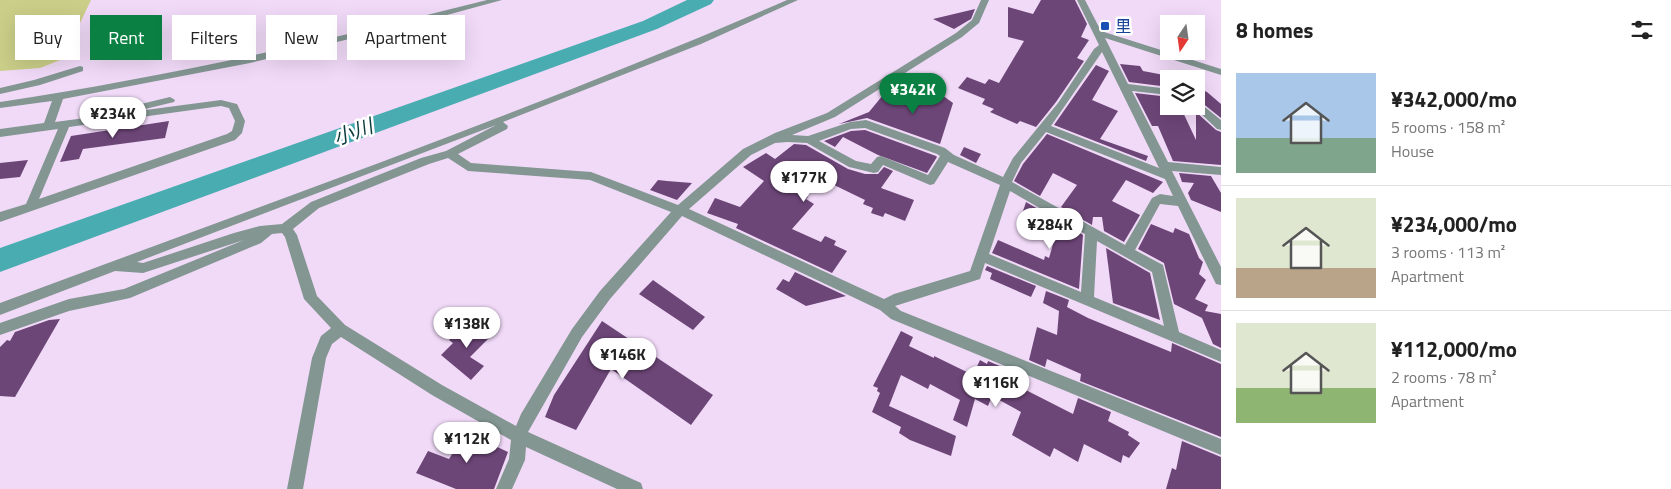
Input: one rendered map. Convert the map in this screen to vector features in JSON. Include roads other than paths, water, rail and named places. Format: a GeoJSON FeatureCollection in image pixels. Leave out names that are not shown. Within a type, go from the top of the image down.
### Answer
{"type":"FeatureCollection","features":[{"type":"Feature","properties":{"kind":"street"},"geometry":{"type":"LineString","coordinates":[[0,105],[204,71],[333,42],[498,0]]}},
{"type":"Feature","properties":{"kind":"street"},"geometry":{"type":"LineString","coordinates":[[0,309],[523,111],[706,39],[794,0]]}},
{"type":"Feature","properties":{"kind":"street"},"geometry":{"type":"LineString","coordinates":[[504,489],[517,460],[519,436],[526,419],[577,333],[612,287],[680,210],[747,152],[831,116],[959,36],[976,22],[985,0]]}},
{"type":"Feature","properties":{"kind":"street"},"geometry":{"type":"LineString","coordinates":[[1081,0],[1221,280]]}},
{"type":"Feature","properties":{"kind":"street"},"geometry":{"type":"LineString","coordinates":[[1099,33],[1221,72]]}},
{"type":"Feature","properties":{"kind":"street"},"geometry":{"type":"LineString","coordinates":[[885,306],[894,300],[975,275],[983,257],[1003,196],[1005,183],[1014,164],[1030,141],[1044,127],[1097,51],[1104,46]]}},
{"type":"Feature","properties":{"kind":"street"},"geometry":{"type":"LineString","coordinates":[[0,91],[36,83],[80,69]]}},
{"type":"Feature","properties":{"kind":"street"},"geometry":{"type":"LineString","coordinates":[[1125,87],[1160,91]]}},
{"type":"Feature","properties":{"kind":"street"},"geometry":{"type":"LineString","coordinates":[[48,127],[58,96]]}},
{"type":"Feature","properties":{"kind":"street"},"geometry":{"type":"LineString","coordinates":[[106,119],[170,100]]}},
{"type":"Feature","properties":{"kind":"street"},"geometry":{"type":"LineString","coordinates":[[0,133],[221,103],[233,106],[240,121],[240,128],[237,133],[222,141],[0,217]]}},
{"type":"Feature","properties":{"kind":"street"},"geometry":{"type":"LineString","coordinates":[[0,329],[69,305],[125,294],[257,240],[279,229],[315,205],[425,161],[450,154],[511,121],[523,111]]}},
{"type":"Feature","properties":{"kind":"street"},"geometry":{"type":"LineString","coordinates":[[1205,112],[1221,126]]}},
{"type":"Feature","properties":{"kind":"street"},"geometry":{"type":"LineString","coordinates":[[30,207],[65,124]]}},
{"type":"Feature","properties":{"kind":"street"},"geometry":{"type":"LineString","coordinates":[[809,140],[850,126],[872,125],[941,150],[947,156],[1005,183],[1158,269],[1173,337]]}},
{"type":"Feature","properties":{"kind":"street"},"geometry":{"type":"LineString","coordinates":[[1044,127],[1168,172],[1221,171]]}},
{"type":"Feature","properties":{"kind":"street"},"geometry":{"type":"LineString","coordinates":[[770,141],[788,138],[809,140],[862,167],[874,169],[881,160],[930,181],[947,156]]}},
{"type":"Feature","properties":{"kind":"street"},"geometry":{"type":"LineString","coordinates":[[450,154],[468,167],[591,176],[680,210],[885,306],[896,315],[942,335],[1221,448]]}},
{"type":"Feature","properties":{"kind":"street"},"geometry":{"type":"LineString","coordinates":[[1128,252],[1156,201],[1165,198],[1182,202]]}},
{"type":"Feature","properties":{"kind":"street"},"geometry":{"type":"LineString","coordinates":[[111,266],[143,268],[234,238],[279,229],[291,235],[311,299],[340,328],[436,390],[519,436],[634,489]]}},
{"type":"Feature","properties":{"kind":"street"},"geometry":{"type":"LineString","coordinates":[[1087,301],[1091,232]]}},
{"type":"Feature","properties":{"kind":"street"},"geometry":{"type":"LineString","coordinates":[[983,257],[1221,356]]}},
{"type":"Feature","properties":{"kind":"street"},"geometry":{"type":"LineString","coordinates":[[296,489],[319,358],[326,340],[340,328]]}},
{"type":"Feature","properties":{"kind":"waterway","name":"小川"},"geometry":{"type":"LineString","coordinates":[[0,260],[650,25],[704,0]]}},
{"type":"Feature","properties":{"kind":"place","name":"里"},"geometry":{"type":"Point","coordinates":[1105,26]}}]}
